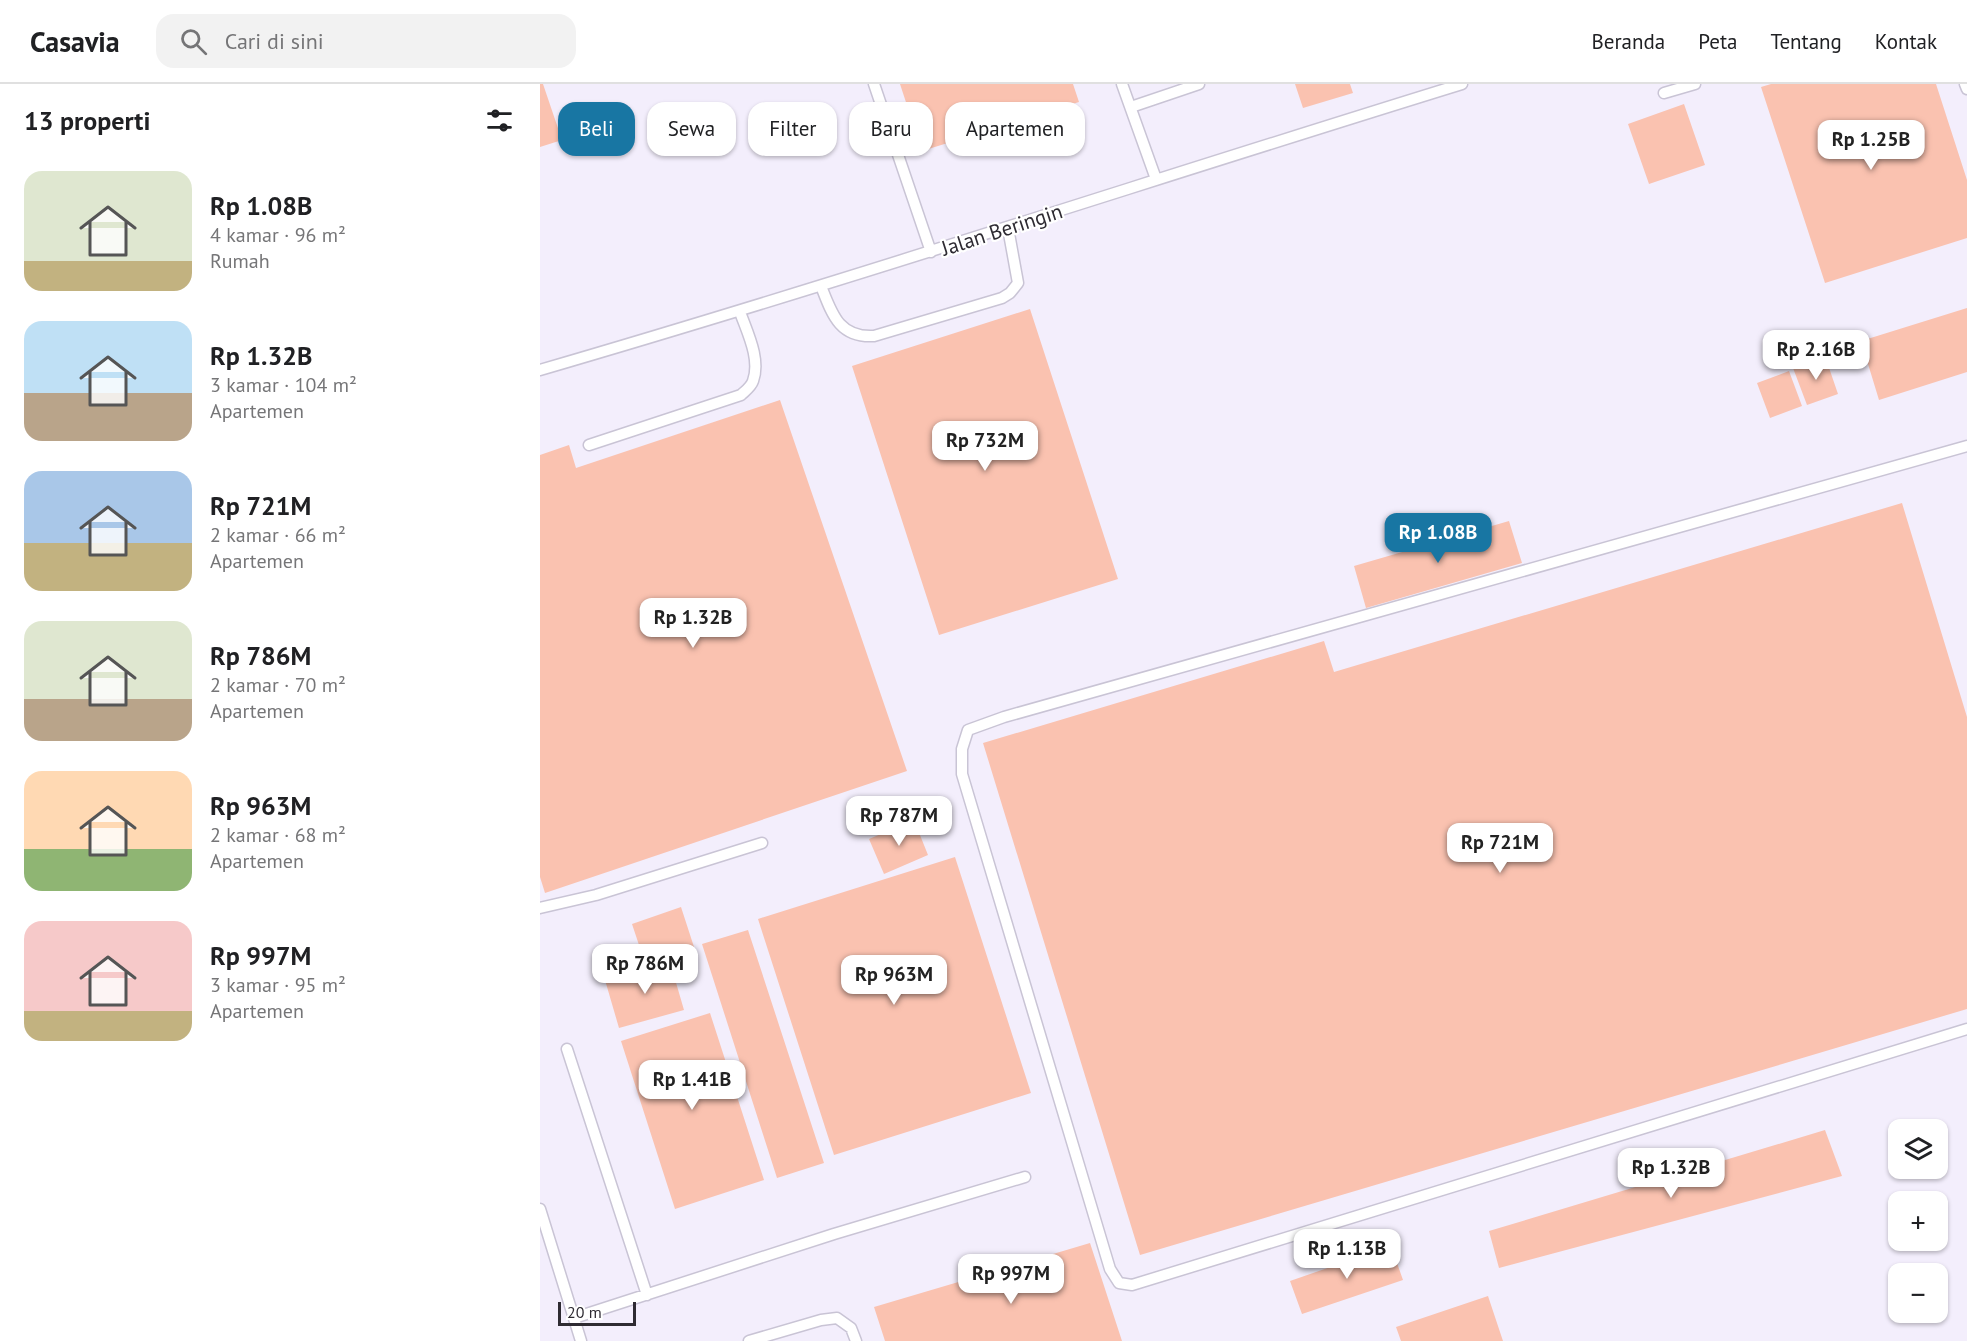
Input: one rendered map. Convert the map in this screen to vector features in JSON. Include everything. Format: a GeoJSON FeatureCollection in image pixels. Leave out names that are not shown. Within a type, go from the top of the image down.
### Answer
{"type":"FeatureCollection","features":[{"type":"Feature","properties":{"kind":"lane"},"geometry":{"type":"LineString","coordinates":[[874,84],[931,252]]}},
{"type":"Feature","properties":{"kind":"lane"},"geometry":{"type":"LineString","coordinates":[[1122,84],[1156,179]]}},
{"type":"Feature","properties":{"kind":"lane"},"geometry":{"type":"LineString","coordinates":[[1131,106],[1199,84]]}},
{"type":"Feature","properties":{"kind":"lane","name":"Jalan Beringin"},"geometry":{"type":"LineString","coordinates":[[540,370],[740,312],[1462,84]]}},
{"type":"Feature","properties":{"kind":"lane"},"geometry":{"type":"LineString","coordinates":[[1665,93],[1695,84]]}},
{"type":"Feature","properties":{"kind":"lane"},"geometry":{"type":"LineString","coordinates":[[1965,84],[1967,89]]}},
{"type":"Feature","properties":{"kind":"lane"},"geometry":{"type":"LineString","coordinates":[[821,286],[833,316],[847,331],[861,337],[874,336],[1002,298],[1010,293],[1018,283],[1008,228]]}},
{"type":"Feature","properties":{"kind":"lane"},"geometry":{"type":"LineString","coordinates":[[589,445],[741,395],[753,383],[755,368],[752,345],[740,312]]}},
{"type":"Feature","properties":{"kind":"lane"},"geometry":{"type":"LineString","coordinates":[[1967,446],[1004,717],[968,730],[962,749],[962,774],[1110,1269],[1119,1283],[1132,1285],[1967,1029]]}},
{"type":"Feature","properties":{"kind":"lane"},"geometry":{"type":"LineString","coordinates":[[540,908],[596,895],[762,843]]}},
{"type":"Feature","properties":{"kind":"lane"},"geometry":{"type":"LineString","coordinates":[[567,1049],[647,1295]]}},
{"type":"Feature","properties":{"kind":"lane"},"geometry":{"type":"LineString","coordinates":[[574,1318],[834,1234],[1025,1177]]}},
{"type":"Feature","properties":{"kind":"lane"},"geometry":{"type":"LineString","coordinates":[[540,1209],[581,1341]]}},
{"type":"Feature","properties":{"kind":"lane"},"geometry":{"type":"LineString","coordinates":[[749,1341],[821,1320],[837,1318],[851,1328],[856,1341]]}},
{"type":"Feature","properties":{"kind":"building"},"geometry":{"type":"Polygon","coordinates":[[[540,84],[543,84],[558,128],[558,141],[540,147],[540,84]]]}},
{"type":"Feature","properties":{"kind":"building"},"geometry":{"type":"Polygon","coordinates":[[[900,84],[1073,84],[1079,102],[945,102],[945,144],[933,148],[933,102],[906,102],[900,84]]]}},
{"type":"Feature","properties":{"kind":"building"},"geometry":{"type":"Polygon","coordinates":[[[1295,84],[1350,84],[1353,93],[1303,108],[1295,84]]]}},
{"type":"Feature","properties":{"kind":"building"},"geometry":{"type":"Polygon","coordinates":[[[1771,84],[1936,84],[1967,180],[1967,238],[1825,283],[1761,87],[1771,84]]]}},
{"type":"Feature","properties":{"kind":"building"},"geometry":{"type":"Polygon","coordinates":[[[1684,104],[1705,165],[1649,184],[1628,124],[1684,104]]]}},
{"type":"Feature","properties":{"kind":"building"},"geometry":{"type":"Polygon","coordinates":[[[1967,308],[1967,372],[1879,400],[1861,341],[1967,308]]]}},
{"type":"Feature","properties":{"kind":"building"},"geometry":{"type":"Polygon","coordinates":[[[1030,309],[1118,579],[939,635],[852,366],[1030,309]]]}},
{"type":"Feature","properties":{"kind":"building"},"geometry":{"type":"Polygon","coordinates":[[[1825,356],[1838,394],[1807,405],[1793,368],[1825,356]]]}},
{"type":"Feature","properties":{"kind":"building"},"geometry":{"type":"Polygon","coordinates":[[[1789,371],[1802,406],[1770,418],[1757,383],[1789,371]]]}},
{"type":"Feature","properties":{"kind":"building"},"geometry":{"type":"Polygon","coordinates":[[[780,400],[907,771],[545,893],[540,877],[540,455],[569,445],[576,468],[780,400]]]}},
{"type":"Feature","properties":{"kind":"building"},"geometry":{"type":"Polygon","coordinates":[[[1902,503],[1967,717],[1967,1009],[1140,1255],[983,743],[1324,641],[1334,672],[1902,503]]]}},
{"type":"Feature","properties":{"kind":"building"},"geometry":{"type":"Polygon","coordinates":[[[1509,521],[1522,563],[1366,608],[1354,566],[1509,521]]]}},
{"type":"Feature","properties":{"kind":"building"},"geometry":{"type":"Polygon","coordinates":[[[914,820],[928,855],[884,874],[869,839],[914,820]]]}},
{"type":"Feature","properties":{"kind":"building"},"geometry":{"type":"Polygon","coordinates":[[[955,857],[1031,1093],[834,1155],[758,919],[955,857]]]}},
{"type":"Feature","properties":{"kind":"building"},"geometry":{"type":"Polygon","coordinates":[[[681,907],[694,947],[645,963],[632,924],[681,907]]]}},
{"type":"Feature","properties":{"kind":"building"},"geometry":{"type":"Polygon","coordinates":[[[748,930],[824,1163],[777,1178],[702,944],[748,930]]]}},
{"type":"Feature","properties":{"kind":"building"},"geometry":{"type":"Polygon","coordinates":[[[670,962],[684,1010],[619,1028],[605,980],[670,962]]]}},
{"type":"Feature","properties":{"kind":"building"},"geometry":{"type":"Polygon","coordinates":[[[710,1013],[764,1180],[675,1209],[621,1041],[710,1013]]]}},
{"type":"Feature","properties":{"kind":"building"},"geometry":{"type":"Polygon","coordinates":[[[1825,1130],[1842,1176],[1499,1268],[1489,1231],[1825,1130]]]}},
{"type":"Feature","properties":{"kind":"building"},"geometry":{"type":"Polygon","coordinates":[[[1090,1243],[1122,1341],[885,1341],[874,1307],[1090,1243]]]}},
{"type":"Feature","properties":{"kind":"building"},"geometry":{"type":"Polygon","coordinates":[[[1391,1246],[1403,1280],[1302,1314],[1290,1281],[1391,1246]]]}},
{"type":"Feature","properties":{"kind":"building"},"geometry":{"type":"Polygon","coordinates":[[[1488,1296],[1503,1341],[1401,1341],[1396,1327],[1488,1296]]]}}]}
